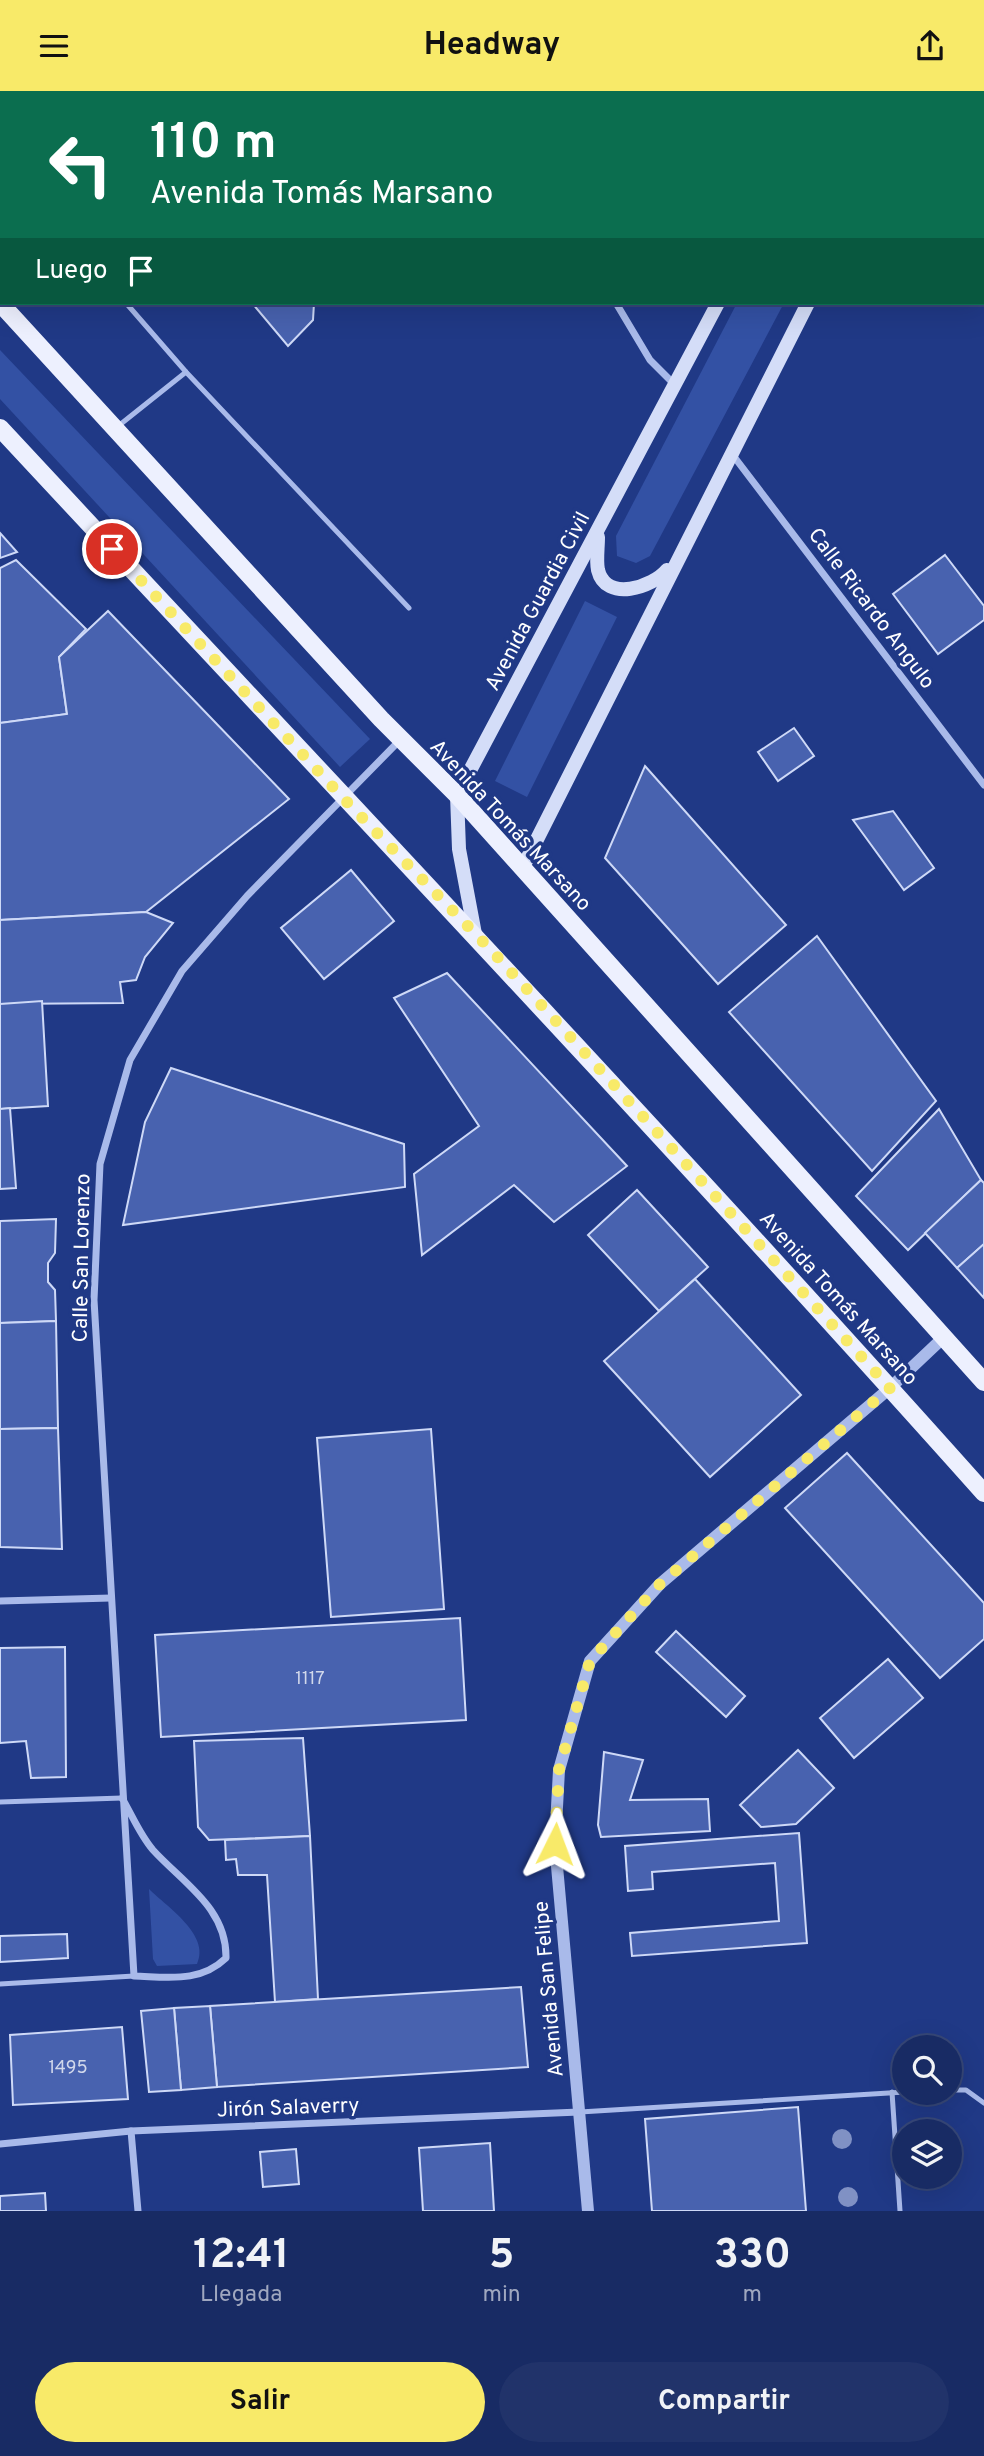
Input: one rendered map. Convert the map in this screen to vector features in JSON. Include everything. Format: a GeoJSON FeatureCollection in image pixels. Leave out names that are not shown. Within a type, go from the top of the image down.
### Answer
{"type":"FeatureCollection","features":[{"type":"Feature","properties":{"kind":"main road","name":"Avenida Tomás Marsano"},"geometry":{"type":"LineString","coordinates":[[2,305],[401,739],[457,795],[984,1382]]}},
{"type":"Feature","properties":{"kind":"main road","name":"Avenida Guardia Civil"},"geometry":{"type":"LineString","coordinates":[[457,795],[717,305]]}},
{"type":"Feature","properties":{"kind":"main road"},"geometry":{"type":"LineString","coordinates":[[522,869],[807,305]]}},
{"type":"Feature","properties":{"kind":"main road","name":"Avenida Tomás Marsano"},"geometry":{"type":"LineString","coordinates":[[0,428],[345,800],[475,934],[984,1493]]}},
{"type":"Feature","properties":{"kind":"main road"},"geometry":{"type":"LineString","coordinates":[[598,532],[598,572],[606,582],[617,588],[634,589],[652,585],[680,555]]}},
{"type":"Feature","properties":{"kind":"main road"},"geometry":{"type":"LineString","coordinates":[[457,795],[459,849],[475,934]]}},
{"type":"Feature","properties":{"kind":"street"},"geometry":{"type":"LineString","coordinates":[[616,305],[650,360],[676,386]]}},
{"type":"Feature","properties":{"kind":"street","name":"Calle Ricardo Angulo"},"geometry":{"type":"LineString","coordinates":[[731,453],[984,785]]}},
{"type":"Feature","properties":{"kind":"street","name":"Calle San Lorenzo"},"geometry":{"type":"LineString","coordinates":[[122,1798],[150,1847],[204,1900],[226,1938],[226,1958],[211,1972],[184,1977],[134,1976],[122,1798],[94,1300],[100,1164],[130,1060],[182,971],[247,896],[345,800],[401,739]]}},
{"type":"Feature","properties":{"kind":"street","name":"Avenida San Felipe"},"geometry":{"type":"LineString","coordinates":[[588,2211],[555,1844],[559,1770],[590,1661],[660,1584],[890,1388],[944,1337]]}},
{"type":"Feature","properties":{"kind":"street"},"geometry":{"type":"LineString","coordinates":[[0,1601],[111,1598]]}},
{"type":"Feature","properties":{"kind":"street","name":"Jirón Salaverry"},"geometry":{"type":"LineString","coordinates":[[0,2144],[131,2131],[579,2112]]}},
{"type":"Feature","properties":{"kind":"street"},"geometry":{"type":"LineString","coordinates":[[131,2131],[138,2211]]}},
{"type":"Feature","properties":{"kind":"lane"},"geometry":{"type":"LineString","coordinates":[[128,305],[186,373],[409,608]]}},
{"type":"Feature","properties":{"kind":"lane"},"geometry":{"type":"LineString","coordinates":[[117,428],[186,373]]}},
{"type":"Feature","properties":{"kind":"lane"},"geometry":{"type":"LineString","coordinates":[[0,1803],[122,1798]]}},
{"type":"Feature","properties":{"kind":"lane"},"geometry":{"type":"LineString","coordinates":[[0,1985],[134,1976]]}},
{"type":"Feature","properties":{"kind":"lane"},"geometry":{"type":"LineString","coordinates":[[962,2090],[984,2103]]}},
{"type":"Feature","properties":{"kind":"lane"},"geometry":{"type":"LineString","coordinates":[[579,2112],[892,2092]]}},
{"type":"Feature","properties":{"kind":"lane"},"geometry":{"type":"LineString","coordinates":[[893,2105],[900,2211]]}},
{"type":"Feature","properties":{"kind":"shaded area"},"geometry":{"type":"Polygon","coordinates":[[[736,305],[783,305],[650,556],[636,563],[617,556],[616,536],[736,305]]]}},
{"type":"Feature","properties":{"kind":"shaded area"},"geometry":{"type":"Polygon","coordinates":[[[0,350],[370,739],[340,767],[0,399],[0,350]]]}},
{"type":"Feature","properties":{"kind":"shaded area"},"geometry":{"type":"Polygon","coordinates":[[[585,601],[617,617],[527,797],[495,781],[585,601]]]}},
{"type":"Feature","properties":{"kind":"shaded area"},"geometry":{"type":"Polygon","coordinates":[[[149,1889],[193,1932],[200,1953],[197,1964],[157,1966],[153,1959],[149,1889]]]}},
{"type":"Feature","properties":{"kind":"building"},"geometry":{"type":"Polygon","coordinates":[[[254,305],[314,305],[313,320],[288,346],[254,305]]]}},
{"type":"Feature","properties":{"kind":"building"},"geometry":{"type":"Polygon","coordinates":[[[0,533],[17,552],[0,558],[0,533]]]}},
{"type":"Feature","properties":{"kind":"building"},"geometry":{"type":"Polygon","coordinates":[[[945,555],[984,606],[984,620],[938,654],[893,594],[945,555]]]}},
{"type":"Feature","properties":{"kind":"building"},"geometry":{"type":"Polygon","coordinates":[[[16,560],[86,629],[59,657],[67,714],[0,723],[0,568],[16,560]]]}},
{"type":"Feature","properties":{"kind":"building"},"geometry":{"type":"Polygon","coordinates":[[[108,611],[289,799],[146,912],[0,920],[0,723],[67,714],[59,657],[108,611]]]}},
{"type":"Feature","properties":{"kind":"building"},"geometry":{"type":"Polygon","coordinates":[[[794,728],[814,756],[778,781],[758,752],[794,728]]]}},
{"type":"Feature","properties":{"kind":"building"},"geometry":{"type":"Polygon","coordinates":[[[645,766],[786,925],[718,984],[605,858],[645,766]]]}},
{"type":"Feature","properties":{"kind":"building"},"geometry":{"type":"Polygon","coordinates":[[[893,811],[934,868],[904,890],[853,820],[893,811]]]}},
{"type":"Feature","properties":{"kind":"building"},"geometry":{"type":"Polygon","coordinates":[[[351,870],[394,921],[324,979],[281,928],[351,870]]]}},
{"type":"Feature","properties":{"kind":"building"},"geometry":{"type":"Polygon","coordinates":[[[146,912],[173,923],[145,957],[136,980],[120,982],[123,1003],[0,1004],[0,920],[146,912]]]}},
{"type":"Feature","properties":{"kind":"building"},"geometry":{"type":"Polygon","coordinates":[[[817,936],[936,1101],[872,1171],[729,1012],[817,936]]]}},
{"type":"Feature","properties":{"kind":"building"},"geometry":{"type":"Polygon","coordinates":[[[447,973],[627,1166],[554,1222],[514,1185],[422,1255],[414,1174],[479,1126],[394,998],[447,973]]]}},
{"type":"Feature","properties":{"kind":"building"},"geometry":{"type":"Polygon","coordinates":[[[42,1001],[48,1106],[0,1109],[0,1004],[42,1001]]]}},
{"type":"Feature","properties":{"kind":"building"},"geometry":{"type":"Polygon","coordinates":[[[171,1068],[404,1144],[405,1187],[123,1225],[145,1122],[171,1068]]]}},
{"type":"Feature","properties":{"kind":"building"},"geometry":{"type":"Polygon","coordinates":[[[10,1108],[16,1188],[0,1189],[0,1109],[10,1108]]]}},
{"type":"Feature","properties":{"kind":"building"},"geometry":{"type":"Polygon","coordinates":[[[939,1109],[981,1180],[908,1250],[856,1196],[939,1109]]]}},
{"type":"Feature","properties":{"kind":"building"},"geometry":{"type":"Polygon","coordinates":[[[981,1180],[984,1183],[984,1244],[957,1268],[925,1233],[981,1180]]]}},
{"type":"Feature","properties":{"kind":"building"},"geometry":{"type":"Polygon","coordinates":[[[637,1190],[708,1267],[659,1311],[588,1235],[637,1190]]]}},
{"type":"Feature","properties":{"kind":"building"},"geometry":{"type":"Polygon","coordinates":[[[56,1219],[55,1253],[48,1263],[48,1282],[55,1290],[56,1321],[0,1323],[0,1221],[56,1219]]]}},
{"type":"Feature","properties":{"kind":"building"},"geometry":{"type":"Polygon","coordinates":[[[984,1244],[984,1298],[957,1268],[984,1244]]]}},
{"type":"Feature","properties":{"kind":"building"},"geometry":{"type":"Polygon","coordinates":[[[695,1279],[801,1395],[710,1477],[604,1361],[695,1279]]]}},
{"type":"Feature","properties":{"kind":"building"},"geometry":{"type":"Polygon","coordinates":[[[56,1321],[58,1428],[0,1429],[0,1323],[56,1321]]]}},
{"type":"Feature","properties":{"kind":"building"},"geometry":{"type":"Polygon","coordinates":[[[58,1428],[62,1549],[0,1547],[0,1429],[58,1428]]]}},
{"type":"Feature","properties":{"kind":"building"},"geometry":{"type":"Polygon","coordinates":[[[431,1429],[444,1609],[331,1617],[317,1438],[431,1429]]]}},
{"type":"Feature","properties":{"kind":"building"},"geometry":{"type":"Polygon","coordinates":[[[847,1453],[984,1603],[984,1639],[940,1678],[785,1508],[847,1453]]]}},
{"type":"Feature","properties":{"kind":"building"},"geometry":{"type":"Polygon","coordinates":[[[460,1618],[466,1720],[161,1737],[155,1635],[460,1618]]]}},
{"type":"Feature","properties":{"kind":"building"},"geometry":{"type":"Polygon","coordinates":[[[676,1631],[745,1696],[726,1717],[656,1652],[676,1631]]]}},
{"type":"Feature","properties":{"kind":"building"},"geometry":{"type":"Polygon","coordinates":[[[65,1647],[66,1777],[31,1778],[26,1741],[0,1743],[0,1648],[65,1647]]]}},
{"type":"Feature","properties":{"kind":"building"},"geometry":{"type":"Polygon","coordinates":[[[888,1659],[923,1698],[854,1758],[820,1718],[888,1659]]]}},
{"type":"Feature","properties":{"kind":"building"},"geometry":{"type":"Polygon","coordinates":[[[303,1738],[310,1836],[209,1840],[198,1827],[194,1741],[303,1738]]]}},
{"type":"Feature","properties":{"kind":"building"},"geometry":{"type":"Polygon","coordinates":[[[798,1750],[834,1788],[796,1824],[761,1827],[740,1805],[798,1750]]]}},
{"type":"Feature","properties":{"kind":"building"},"geometry":{"type":"Polygon","coordinates":[[[604,1752],[643,1760],[630,1800],[708,1799],[710,1831],[601,1837],[598,1825],[604,1752]]]}},
{"type":"Feature","properties":{"kind":"building"},"geometry":{"type":"Polygon","coordinates":[[[799,1833],[807,1943],[632,1956],[630,1933],[779,1921],[775,1863],[652,1872],[653,1889],[628,1891],[625,1846],[799,1833]]]}},
{"type":"Feature","properties":{"kind":"building"},"geometry":{"type":"Polygon","coordinates":[[[310,1836],[318,1999],[275,2002],[267,1875],[238,1875],[236,1859],[226,1860],[225,1840],[310,1836]]]}},
{"type":"Feature","properties":{"kind":"building"},"geometry":{"type":"Polygon","coordinates":[[[67,1934],[68,1958],[0,1962],[0,1936],[67,1934]]]}},
{"type":"Feature","properties":{"kind":"building"},"geometry":{"type":"Polygon","coordinates":[[[521,1987],[528,2067],[217,2087],[210,2006],[521,1987]]]}},
{"type":"Feature","properties":{"kind":"building"},"geometry":{"type":"Polygon","coordinates":[[[210,2006],[217,2087],[181,2090],[174,2008],[210,2006]]]}},
{"type":"Feature","properties":{"kind":"building"},"geometry":{"type":"Polygon","coordinates":[[[174,2008],[181,2090],[149,2092],[141,2011],[174,2008]]]}},
{"type":"Feature","properties":{"kind":"building"},"geometry":{"type":"Polygon","coordinates":[[[122,2027],[128,2099],[13,2105],[10,2035],[122,2027]]]}},
{"type":"Feature","properties":{"kind":"building"},"geometry":{"type":"Polygon","coordinates":[[[798,2107],[806,2211],[652,2211],[645,2119],[798,2107]]]}},
{"type":"Feature","properties":{"kind":"building"},"geometry":{"type":"Polygon","coordinates":[[[490,2143],[494,2211],[423,2211],[419,2148],[490,2143]]]}},
{"type":"Feature","properties":{"kind":"building"},"geometry":{"type":"Polygon","coordinates":[[[296,2149],[299,2184],[263,2187],[260,2152],[296,2149]]]}},
{"type":"Feature","properties":{"kind":"building"},"geometry":{"type":"Polygon","coordinates":[[[45,2193],[46,2211],[0,2211],[0,2196],[45,2193]]]}},
{"type":"Feature","properties":{"kind":"route"},"geometry":{"type":"LineString","coordinates":[[112,549],[345,800],[493,952],[890,1388],[660,1584],[590,1661],[559,1770],[555,1844]]}}]}
